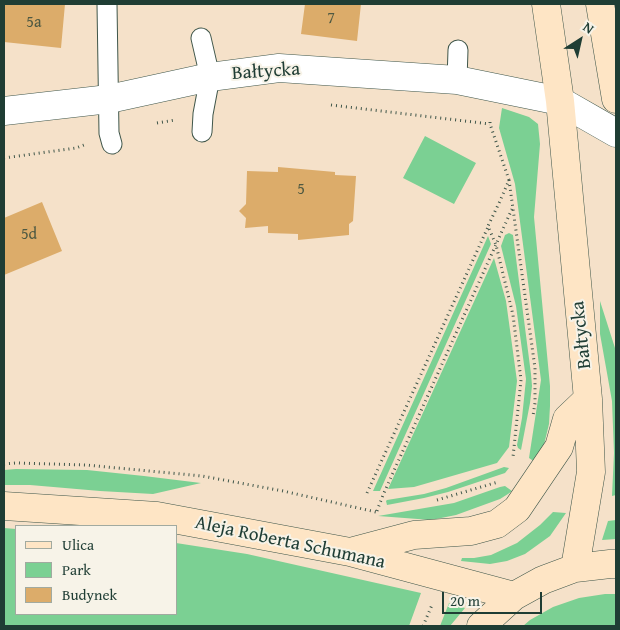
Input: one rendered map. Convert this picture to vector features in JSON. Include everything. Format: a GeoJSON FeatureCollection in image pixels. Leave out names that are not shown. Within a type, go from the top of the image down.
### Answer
{"type":"FeatureCollection","features":[{"type":"Feature","properties":{"kind":"main road","name":"Bałtycka"},"geometry":{"type":"LineString","coordinates":[[546,4],[560,101],[588,398],[591,472],[575,568]]}},
{"type":"Feature","properties":{"kind":"main road"},"geometry":{"type":"LineString","coordinates":[[600,4],[616,100]]}},
{"type":"Feature","properties":{"kind":"main road"},"geometry":{"type":"LineString","coordinates":[[350,552],[414,535],[471,531],[497,524],[518,509],[559,448],[567,419],[588,398]]}},
{"type":"Feature","properties":{"kind":"main road","name":"Aleja Roberta Schumana"},"geometry":{"type":"LineString","coordinates":[[4,506],[157,516],[350,552],[514,596]]}},
{"type":"Feature","properties":{"kind":"main road"},"geometry":{"type":"LineString","coordinates":[[481,626],[514,596],[543,580],[575,568],[616,564]]}},
{"type":"Feature","properties":{"kind":"street","name":"Bałtycka"},"geometry":{"type":"LineString","coordinates":[[4,111],[108,99],[210,77],[279,68],[457,80],[560,101],[616,133]]}},
{"type":"Feature","properties":{"kind":"lane"},"geometry":{"type":"LineString","coordinates":[[107,4],[108,99],[111,139]]}},
{"type":"Feature","properties":{"kind":"lane"},"geometry":{"type":"LineString","coordinates":[[201,38],[210,77],[202,123]]}},
{"type":"Feature","properties":{"kind":"lane"},"geometry":{"type":"LineString","coordinates":[[457,80],[458,50]]}},
{"type":"Feature","properties":{"kind":"path"},"geometry":{"type":"LineString","coordinates":[[497,88],[490,124],[509,180],[535,368],[535,402],[532,421]]}},
{"type":"Feature","properties":{"kind":"path"},"geometry":{"type":"LineString","coordinates":[[324,104],[490,124]]}},
{"type":"Feature","properties":{"kind":"path"},"geometry":{"type":"LineString","coordinates":[[4,158],[76,148],[111,139],[133,128],[202,123]]}},
{"type":"Feature","properties":{"kind":"path"},"geometry":{"type":"LineString","coordinates":[[367,493],[509,180]]}},
{"type":"Feature","properties":{"kind":"path"},"geometry":{"type":"LineString","coordinates":[[377,512],[512,208]]}},
{"type":"Feature","properties":{"kind":"path"},"geometry":{"type":"LineString","coordinates":[[488,226],[496,245],[513,314],[521,380],[513,457]]}},
{"type":"Feature","properties":{"kind":"path"},"geometry":{"type":"LineString","coordinates":[[4,464],[86,465],[202,476],[284,491],[377,512],[386,510]]}},
{"type":"Feature","properties":{"kind":"path"},"geometry":{"type":"LineString","coordinates":[[430,502],[498,482],[503,478]]}},
{"type":"Feature","properties":{"kind":"path"},"geometry":{"type":"LineString","coordinates":[[423,626],[432,603]]}},
{"type":"Feature","properties":{"kind":"green space"},"geometry":{"type":"Polygon","coordinates":[[[502,108],[529,117],[538,124],[540,144],[534,217],[550,386],[550,406],[549,424],[541,457],[535,462],[529,458],[541,380],[515,184],[499,128],[502,108]]]}},
{"type":"Feature","properties":{"kind":"green space"},"geometry":{"type":"Polygon","coordinates":[[[425,136],[476,163],[454,204],[403,178],[425,136]]]}},
{"type":"Feature","properties":{"kind":"green space"},"geometry":{"type":"Polygon","coordinates":[[[509,233],[513,235],[532,386],[521,450],[517,445],[526,379],[516,306],[501,246],[505,235],[509,233]]]}},
{"type":"Feature","properties":{"kind":"green space"},"geometry":{"type":"Polygon","coordinates":[[[488,236],[491,244],[380,491],[373,491],[488,236]]]}},
{"type":"Feature","properties":{"kind":"green space"},"geometry":{"type":"Polygon","coordinates":[[[494,258],[506,301],[517,381],[509,447],[497,463],[414,487],[388,489],[494,258]]]}},
{"type":"Feature","properties":{"kind":"green space"},"geometry":{"type":"Polygon","coordinates":[[[600,301],[615,348],[616,359],[616,495],[612,496],[614,453],[612,401],[600,334],[600,301]]]}},
{"type":"Feature","properties":{"kind":"green space"},"geometry":{"type":"Polygon","coordinates":[[[504,467],[509,468],[505,473],[448,492],[387,505],[387,500],[446,488],[504,467]]]}},
{"type":"Feature","properties":{"kind":"green space"},"geometry":{"type":"Polygon","coordinates":[[[4,470],[87,470],[201,483],[153,494],[30,485],[4,485],[4,470]]]}},
{"type":"Feature","properties":{"kind":"green space"},"geometry":{"type":"Polygon","coordinates":[[[505,486],[512,491],[500,499],[456,515],[431,520],[378,516],[454,503],[505,486]]]}},
{"type":"Feature","properties":{"kind":"green space"},"geometry":{"type":"Polygon","coordinates":[[[553,512],[566,513],[550,536],[525,554],[507,561],[490,564],[461,561],[462,558],[491,555],[517,543],[553,512]]]}},
{"type":"Feature","properties":{"kind":"green space"},"geometry":{"type":"Polygon","coordinates":[[[616,520],[616,539],[602,540],[608,521],[616,520]]]}},
{"type":"Feature","properties":{"kind":"green space"},"geometry":{"type":"Polygon","coordinates":[[[4,528],[15,529],[15,615],[178,615],[178,543],[247,554],[421,593],[409,626],[4,626],[4,528]]]}},
{"type":"Feature","properties":{"kind":"green space"},"geometry":{"type":"Polygon","coordinates":[[[616,594],[616,626],[523,626],[553,607],[579,598],[616,594]]]}},
{"type":"Feature","properties":{"kind":"green space"},"geometry":{"type":"Polygon","coordinates":[[[449,603],[465,608],[450,626],[440,626],[449,603]]]}},
{"type":"Feature","properties":{"kind":"building"},"geometry":{"type":"Polygon","coordinates":[[[4,4],[65,4],[61,48],[4,42],[4,4]]]}},
{"type":"Feature","properties":{"kind":"building"},"geometry":{"type":"Polygon","coordinates":[[[305,4],[361,4],[357,41],[301,34],[305,4]]]}},
{"type":"Feature","properties":{"kind":"building"},"geometry":{"type":"Polygon","coordinates":[[[278,167],[335,172],[335,175],[356,176],[353,221],[349,224],[349,235],[298,240],[298,234],[268,233],[268,226],[245,228],[246,218],[239,211],[246,204],[247,171],[278,172],[278,167]]]}},
{"type":"Feature","properties":{"kind":"building"},"geometry":{"type":"Polygon","coordinates":[[[42,202],[62,251],[4,275],[4,218],[42,202]]]}}]}
